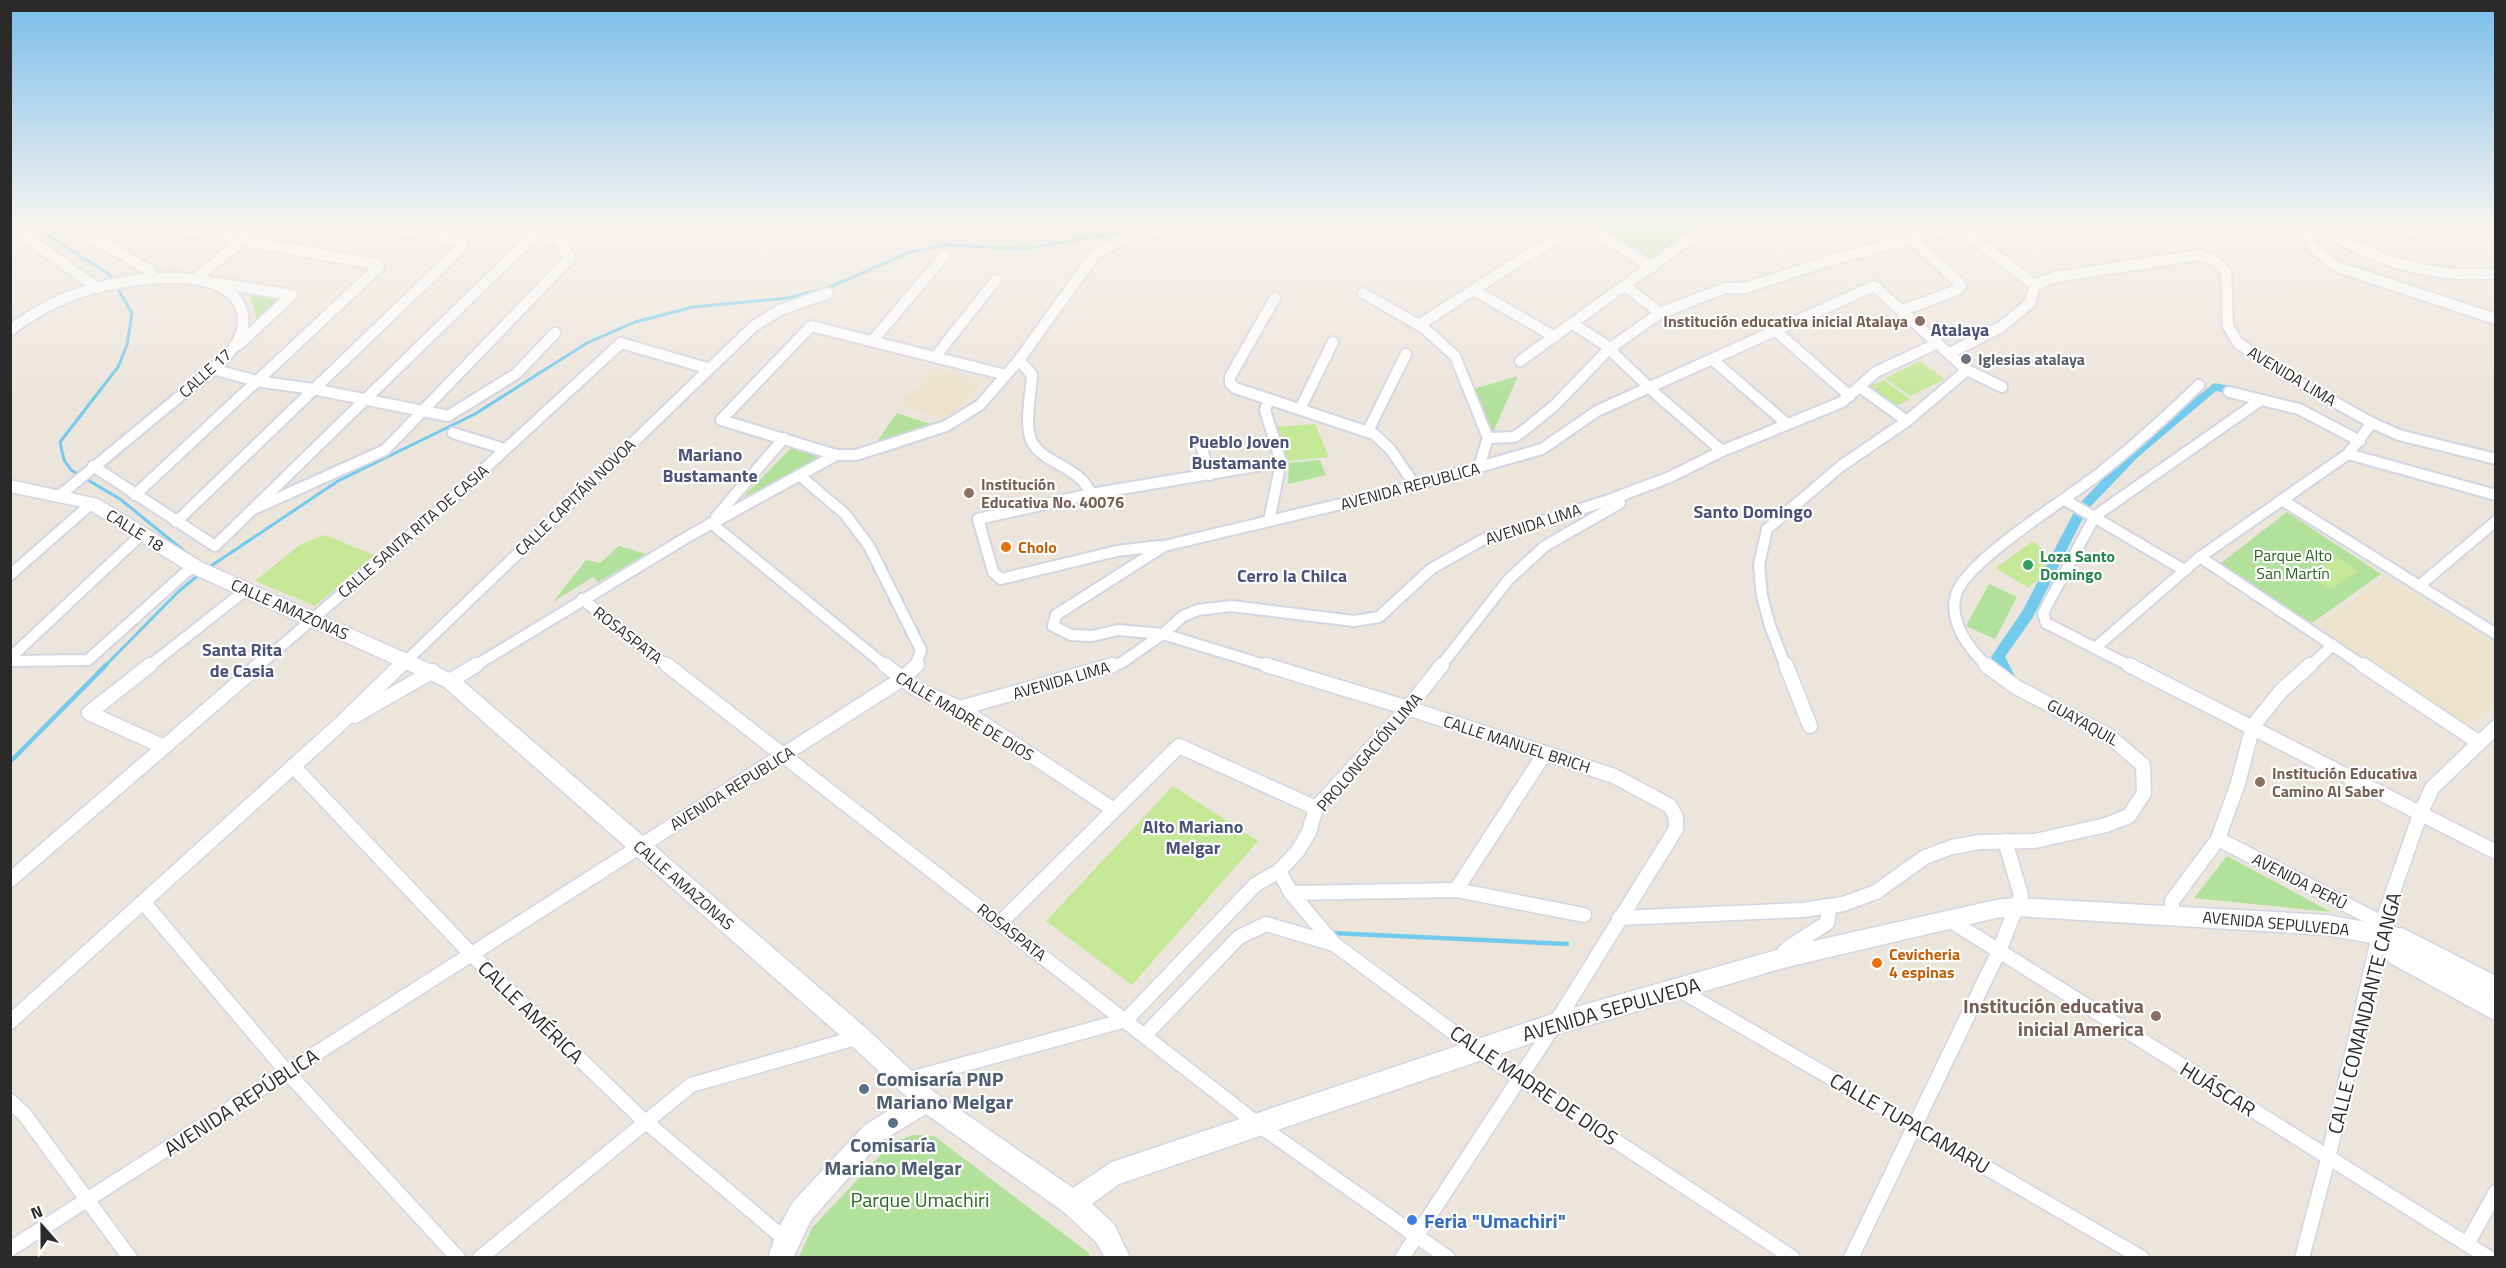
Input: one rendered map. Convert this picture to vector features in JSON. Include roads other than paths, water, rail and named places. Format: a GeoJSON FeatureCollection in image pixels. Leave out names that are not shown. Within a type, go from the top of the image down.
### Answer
{"type":"FeatureCollection","features":[{"type":"Feature","properties":{"kind":"street"},"geometry":{"type":"LineString","coordinates":[[87,280],[98,288]]}},
{"type":"Feature","properties":{"kind":"street","name":"CALLE 17"},"geometry":{"type":"LineString","coordinates":[[10,330],[51,304],[98,288],[133,280]]}},
{"type":"Feature","properties":{"kind":"street","name":"CALLE 17"},"geometry":{"type":"LineString","coordinates":[[64,491],[213,369],[237,343],[245,322],[237,298],[223,288],[199,280]]}},
{"type":"Feature","properties":{"kind":"street"},"geometry":{"type":"LineString","coordinates":[[202,280],[292,295],[213,369]]}},
{"type":"Feature","properties":{"kind":"street"},"geometry":{"type":"LineString","coordinates":[[135,495],[365,280]]}},
{"type":"Feature","properties":{"kind":"street"},"geometry":{"type":"LineString","coordinates":[[176,522],[426,280]]}},
{"type":"Feature","properties":{"kind":"street"},"geometry":{"type":"LineString","coordinates":[[256,508],[488,280]]}},
{"type":"Feature","properties":{"kind":"street"},"geometry":{"type":"LineString","coordinates":[[256,508],[385,450],[549,280]]}},
{"type":"Feature","properties":{"kind":"street"},"geometry":{"type":"LineString","coordinates":[[873,340],[924,280]]}},
{"type":"Feature","properties":{"kind":"street"},"geometry":{"type":"LineString","coordinates":[[935,357],[996,280]]}},
{"type":"Feature","properties":{"kind":"street"},"geometry":{"type":"LineString","coordinates":[[1006,375],[819,326],[808,327],[721,420],[836,455],[856,455],[946,426],[980,405],[1006,375],[1019,360],[1076,280]]}},
{"type":"Feature","properties":{"kind":"street"},"geometry":{"type":"LineString","coordinates":[[1419,325],[1490,280]]}},
{"type":"Feature","properties":{"kind":"street"},"geometry":{"type":"LineString","coordinates":[[1520,361],[1633,280]]}},
{"type":"Feature","properties":{"kind":"street"},"geometry":{"type":"LineString","coordinates":[[1488,438],[1514,437],[1523,431],[1554,406],[1609,349],[1660,313],[1725,288],[1745,288],[1769,280]]}},
{"type":"Feature","properties":{"kind":"street"},"geometry":{"type":"LineString","coordinates":[[1958,280],[1961,287],[1901,311],[1967,370],[2002,387]]}},
{"type":"Feature","properties":{"kind":"street"},"geometry":{"type":"LineString","coordinates":[[1950,353],[2001,327],[2030,303],[2035,285],[2029,280]]}},
{"type":"Feature","properties":{"kind":"street","name":"AVENIDA LIMA"},"geometry":{"type":"LineString","coordinates":[[2035,285],[2047,280]]}},
{"type":"Feature","properties":{"kind":"street","name":"AVENIDA LIMA"},"geometry":{"type":"LineString","coordinates":[[2226,280],[2228,326],[2238,343],[2281,372],[2372,423],[2399,435],[2496,459]]}},
{"type":"Feature","properties":{"kind":"street"},"geometry":{"type":"LineString","coordinates":[[2378,280],[2496,319]]}},
{"type":"Feature","properties":{"kind":"street"},"geometry":{"type":"LineString","coordinates":[[1625,286],[1660,313]]}},
{"type":"Feature","properties":{"kind":"street","name":"AVENIDA REPUBLICA"},"geometry":{"type":"LineString","coordinates":[[1163,634],[1118,630],[1092,636],[1071,635],[1053,626],[1056,615],[1062,609],[1164,546],[1415,485],[1542,449],[1596,411],[1874,286],[1901,311]]}},
{"type":"Feature","properties":{"kind":"street"},"geometry":{"type":"LineString","coordinates":[[1474,290],[1555,336]]}},
{"type":"Feature","properties":{"kind":"street","name":"CALLE CAPITÁN NOVOA"},"geometry":{"type":"LineString","coordinates":[[10,1022],[338,726],[707,368],[768,315],[828,293]]}},
{"type":"Feature","properties":{"kind":"street"},"geometry":{"type":"LineString","coordinates":[[1363,294],[1419,325],[1448,346],[1455,356],[1488,438],[1479,467]]}},
{"type":"Feature","properties":{"kind":"street"},"geometry":{"type":"LineString","coordinates":[[1275,298],[1230,377],[1230,383],[1235,388],[1368,431],[1384,441],[1415,485]]}},
{"type":"Feature","properties":{"kind":"street"},"geometry":{"type":"LineString","coordinates":[[1573,324],[1584,329],[1609,349],[1649,388],[1722,451]]}},
{"type":"Feature","properties":{"kind":"street"},"geometry":{"type":"LineString","coordinates":[[1776,331],[1850,396]]}},
{"type":"Feature","properties":{"kind":"street"},"geometry":{"type":"LineString","coordinates":[[213,369],[256,381],[313,389],[448,416],[516,374],[555,333]]}},
{"type":"Feature","properties":{"kind":"street"},"geometry":{"type":"LineString","coordinates":[[1300,409],[1333,342]]}},
{"type":"Feature","properties":{"kind":"street","name":"CALLE SANTA RITA DE CASIA"},"geometry":{"type":"LineString","coordinates":[[10,880],[506,449],[621,343],[707,368]]}},
{"type":"Feature","properties":{"kind":"street","name":"AVENIDA LIMA"},"geometry":{"type":"LineString","coordinates":[[960,708],[1121,663],[1163,634],[1183,616],[1214,607],[1231,606],[1354,621],[1379,617],[1431,569],[1482,540],[1609,500],[1670,477],[1722,451],[1850,396],[1876,372],[1938,343]]}},
{"type":"Feature","properties":{"kind":"street"},"geometry":{"type":"LineString","coordinates":[[1368,431],[1406,354]]}},
{"type":"Feature","properties":{"kind":"street"},"geometry":{"type":"LineString","coordinates":[[1019,360],[1032,375],[1030,433],[1034,444],[1086,480],[1091,494]]}},
{"type":"Feature","properties":{"kind":"street"},"geometry":{"type":"LineString","coordinates":[[1713,360],[1787,424]]}},
{"type":"Feature","properties":{"kind":"street"},"geometry":{"type":"LineString","coordinates":[[1810,726],[1770,626],[1762,596],[1759,565],[1767,529],[1841,466],[1907,421],[1967,370]]}},
{"type":"Feature","properties":{"kind":"street","name":"GUAYAQUIL"},"geometry":{"type":"LineString","coordinates":[[1619,918],[1803,910],[1830,906],[1876,892],[1925,858],[1952,847],[2006,841],[2035,841],[2106,825],[2129,816],[2144,793],[2143,765],[2112,735],[1997,675],[1976,655],[1955,618],[1955,597],[1969,573],[2018,532],[2065,500],[2160,423],[2199,385]]}},
{"type":"Feature","properties":{"kind":"street"},"geometry":{"type":"LineString","coordinates":[[1861,388],[1907,421]]}},
{"type":"Feature","properties":{"kind":"street"},"geometry":{"type":"LineString","coordinates":[[2229,392],[2299,409],[2360,441]]}},
{"type":"Feature","properties":{"kind":"street"},"geometry":{"type":"LineString","coordinates":[[1269,399],[1264,410],[1281,462],[1269,521]]}},
{"type":"Feature","properties":{"kind":"street"},"geometry":{"type":"LineString","coordinates":[[2261,400],[2095,516],[2043,613],[2046,623],[2253,726],[2496,852]]}},
{"type":"Feature","properties":{"kind":"street"},"geometry":{"type":"LineString","coordinates":[[2095,648],[2200,557],[2348,454],[2372,423]]}},
{"type":"Feature","properties":{"kind":"street"},"geometry":{"type":"LineString","coordinates":[[453,433],[506,449]]}},
{"type":"Feature","properties":{"kind":"street"},"geometry":{"type":"LineString","coordinates":[[711,523],[784,438]]}},
{"type":"Feature","properties":{"kind":"street"},"geometry":{"type":"LineString","coordinates":[[1201,446],[1210,475]]}},
{"type":"Feature","properties":{"kind":"street"},"geometry":{"type":"LineString","coordinates":[[2348,454],[2496,495]]}},
{"type":"Feature","properties":{"kind":"street","name":"CALLE CAPITÁN NOVOA"},"geometry":{"type":"LineString","coordinates":[[338,726],[442,676],[582,599],[711,523],[836,455]]}},
{"type":"Feature","properties":{"kind":"street"},"geometry":{"type":"LineString","coordinates":[[1164,546],[1117,551],[1001,579],[993,572],[978,519],[1091,494],[1281,462]]}},
{"type":"Feature","properties":{"kind":"street","name":"CALLE 18"},"geometry":{"type":"LineString","coordinates":[[89,470],[135,495],[215,546],[256,508]]}},
{"type":"Feature","properties":{"kind":"street","name":"AVENIDA REPUBLICA"},"geometry":{"type":"LineString","coordinates":[[472,955],[902,679],[917,665],[922,655],[869,546],[845,514],[799,475]]}},
{"type":"Feature","properties":{"kind":"street","name":"PROLONGACIÓN LIMA"},"geometry":{"type":"LineString","coordinates":[[1126,1020],[1255,885],[1279,871],[1297,852],[1309,832],[1316,808],[1408,708],[1509,579],[1545,546],[1584,522],[1670,477]]}},
{"type":"Feature","properties":{"kind":"street","name":"CALLE 18"},"geometry":{"type":"LineString","coordinates":[[13,489],[64,491],[92,502],[200,569]]}},
{"type":"Feature","properties":{"kind":"street"},"geometry":{"type":"LineString","coordinates":[[2065,500],[2184,570]]}},
{"type":"Feature","properties":{"kind":"street"},"geometry":{"type":"LineString","coordinates":[[2282,500],[2496,634]]}},
{"type":"Feature","properties":{"kind":"street"},"geometry":{"type":"LineString","coordinates":[[10,575],[92,502]]}},
{"type":"Feature","properties":{"kind":"street"},"geometry":{"type":"LineString","coordinates":[[2419,586],[2496,521]]}},
{"type":"Feature","properties":{"kind":"street","name":"CALLE MADRE DE DIOS"},"geometry":{"type":"LineString","coordinates":[[711,523],[916,689],[960,708],[1114,810]]}},
{"type":"Feature","properties":{"kind":"street"},"geometry":{"type":"LineString","coordinates":[[10,659],[142,534]]}},
{"type":"Feature","properties":{"kind":"street"},"geometry":{"type":"LineString","coordinates":[[2200,557],[2478,742]]}},
{"type":"Feature","properties":{"kind":"street"},"geometry":{"type":"LineString","coordinates":[[10,659],[88,660],[200,569]]}},
{"type":"Feature","properties":{"kind":"street","name":"CALLE AMAZONAS"},"geometry":{"type":"LineString","coordinates":[[200,569],[442,676],[859,1037],[927,1100],[1073,1203],[1106,1233],[1118,1257]]}},
{"type":"Feature","properties":{"kind":"street"},"geometry":{"type":"LineString","coordinates":[[162,746],[89,713],[247,590]]}},
{"type":"Feature","properties":{"kind":"street","name":"ROSASPATA"},"geometry":{"type":"LineString","coordinates":[[582,599],[1259,1125],[1448,1257]]}},
{"type":"Feature","properties":{"kind":"street","name":"CALLE MANUEL BRICH"},"geometry":{"type":"LineString","coordinates":[[1163,634],[1408,708],[1614,776],[1670,806],[1677,818],[1677,829],[1619,918]]}},
{"type":"Feature","properties":{"kind":"street"},"geometry":{"type":"LineString","coordinates":[[2172,914],[2172,901],[2218,839],[2238,783],[2253,726],[2281,691],[2333,645]]}},
{"type":"Feature","properties":{"kind":"street","name":"CALLE COMANDANTE CANGA"},"geometry":{"type":"LineString","coordinates":[[2302,1257],[2328,1159],[2381,930],[2421,812],[2432,788],[2496,727]]}},
{"type":"Feature","properties":{"kind":"street"},"geometry":{"type":"LineString","coordinates":[[1000,923],[1179,746],[1316,808]]}},
{"type":"Feature","properties":{"kind":"street"},"geometry":{"type":"LineString","coordinates":[[1456,890],[1545,753]]}},
{"type":"Feature","properties":{"kind":"street","name":"CALLE AMÉRICA"},"geometry":{"type":"LineString","coordinates":[[293,766],[472,955],[646,1122],[783,1249]]}},
{"type":"Feature","properties":{"kind":"street","name":"AVENIDA PERÚ"},"geometry":{"type":"LineString","coordinates":[[2218,839],[2381,930],[2398,956],[2474,988],[2496,988]]}},
{"type":"Feature","properties":{"kind":"street"},"geometry":{"type":"LineString","coordinates":[[1851,1257],[1999,951],[2021,895],[2006,841]]}},
{"type":"Feature","properties":{"kind":"street","name":"CALLE MADRE DE DIOS"},"geometry":{"type":"LineString","coordinates":[[1279,871],[1291,893],[1334,944],[1476,1049],[1793,1257]]}},
{"type":"Feature","properties":{"kind":"street"},"geometry":{"type":"LineString","coordinates":[[1291,893],[1456,890],[1584,915]]}},
{"type":"Feature","properties":{"kind":"street"},"geometry":{"type":"LineString","coordinates":[[144,903],[286,1072],[458,1257]]}},
{"type":"Feature","properties":{"kind":"street"},"geometry":{"type":"LineString","coordinates":[[1787,957],[1785,951],[1788,948],[1827,923],[1830,906]]}},
{"type":"Feature","properties":{"kind":"street","name":"AVENIDA SEPULVEDA"},"geometry":{"type":"LineString","coordinates":[[1073,1203],[1112,1174],[1476,1049],[1787,957],[1948,919],[2016,907],[2172,914],[2381,930]]}},
{"type":"Feature","properties":{"kind":"street"},"geometry":{"type":"LineString","coordinates":[[1402,1257],[1555,1024],[1619,918]]}},
{"type":"Feature","properties":{"kind":"street","name":"HUÁSCAR"},"geometry":{"type":"LineString","coordinates":[[1948,919],[2328,1159],[2489,1257]]}},
{"type":"Feature","properties":{"kind":"street"},"geometry":{"type":"LineString","coordinates":[[1144,1035],[1239,937],[1266,924],[1334,944]]}},
{"type":"Feature","properties":{"kind":"street","name":"AVENIDA REPÚBLICA"},"geometry":{"type":"LineString","coordinates":[[10,1249],[472,955]]}},
{"type":"Feature","properties":{"kind":"street","name":"AVENIDA PERÚ"},"geometry":{"type":"LineString","coordinates":[[2474,988],[2496,1011]]}},
{"type":"Feature","properties":{"kind":"street","name":"CALLE TUPACAMARU"},"geometry":{"type":"LineString","coordinates":[[1678,989],[2142,1257]]}},
{"type":"Feature","properties":{"kind":"street"},"geometry":{"type":"LineString","coordinates":[[906,1080],[1126,1020]]}},
{"type":"Feature","properties":{"kind":"street"},"geometry":{"type":"LineString","coordinates":[[480,1257],[691,1085],[859,1037]]}},
{"type":"Feature","properties":{"kind":"street"},"geometry":{"type":"LineString","coordinates":[[783,1249],[802,1211],[872,1134],[927,1100]]}},
{"type":"Feature","properties":{"kind":"street"},"geometry":{"type":"LineString","coordinates":[[10,1101],[24,1114],[86,1201],[130,1257]]}},
{"type":"Feature","properties":{"kind":"street"},"geometry":{"type":"LineString","coordinates":[[2467,1244],[2496,1192]]}},
{"type":"Feature","properties":{"kind":"waterway"},"geometry":{"type":"LineString","coordinates":[[113,280],[132,313],[127,345],[118,367],[60,442],[64,460],[71,470],[120,499],[189,555]]}},
{"type":"Feature","properties":{"kind":"waterway"},"geometry":{"type":"LineString","coordinates":[[208,568],[338,481],[475,414],[587,343],[635,322],[693,307],[789,298],[830,287],[846,280]]}},
{"type":"Feature","properties":{"kind":"waterway"},"geometry":{"type":"LineString","coordinates":[[2086,504],[2134,454],[2214,387],[2242,392]]}},
{"type":"Feature","properties":{"kind":"waterway"},"geometry":{"type":"LineString","coordinates":[[2011,682],[1998,657],[2028,613],[2079,514]]}},
{"type":"Feature","properties":{"kind":"waterway"},"geometry":{"type":"LineString","coordinates":[[104,667],[179,591],[201,573]]}},
{"type":"Feature","properties":{"kind":"waterway"},"geometry":{"type":"LineString","coordinates":[[10,762],[106,665]]}},
{"type":"Feature","properties":{"kind":"waterway"},"geometry":{"type":"LineString","coordinates":[[1331,933],[1567,944]]}},
{"type":"Feature","properties":{"kind":"place","name":"Institución educativa inicial Atalaya"},"geometry":{"type":"Point","coordinates":[1920,321]}},
{"type":"Feature","properties":{"kind":"place","name":"Iglesias atalaya"},"geometry":{"type":"Point","coordinates":[1966,359]}},
{"type":"Feature","properties":{"kind":"place","name":"Institución Educativa No. 40076"},"geometry":{"type":"Point","coordinates":[969,493]}},
{"type":"Feature","properties":{"kind":"place","name":"Cholo"},"geometry":{"type":"Point","coordinates":[1006,547]}},
{"type":"Feature","properties":{"kind":"place","name":"Loza Santo Domingo"},"geometry":{"type":"Point","coordinates":[2028,565]}},
{"type":"Feature","properties":{"kind":"place","name":"Institución Educativa Camino Al Saber"},"geometry":{"type":"Point","coordinates":[2260,782]}},
{"type":"Feature","properties":{"kind":"place","name":"Cevicheria 4 espinas"},"geometry":{"type":"Point","coordinates":[1877,963]}},
{"type":"Feature","properties":{"kind":"place","name":"Institución educativa inicial America"},"geometry":{"type":"Point","coordinates":[2156,1016]}},
{"type":"Feature","properties":{"kind":"place","name":"Comisaría PNP Mariano Melgar"},"geometry":{"type":"Point","coordinates":[864,1089]}},
{"type":"Feature","properties":{"kind":"place","name":"Comisaría Mariano Melgar"},"geometry":{"type":"Point","coordinates":[893,1123]}},
{"type":"Feature","properties":{"kind":"place","name":"Feria \"Umachiri\""},"geometry":{"type":"Point","coordinates":[1412,1220]}},
{"type":"Feature","properties":{"kind":"district","name":"Atalaya"},"geometry":{"type":"Point","coordinates":[1960,329]}},
{"type":"Feature","properties":{"kind":"district","name":"Pueblo Joven Bustamante"},"geometry":{"type":"Point","coordinates":[1239,451]}},
{"type":"Feature","properties":{"kind":"district","name":"Mariano Bustamante"},"geometry":{"type":"Point","coordinates":[710,464]}},
{"type":"Feature","properties":{"kind":"district","name":"Santo Domingo"},"geometry":{"type":"Point","coordinates":[1753,511]}},
{"type":"Feature","properties":{"kind":"district","name":"Cerro la Chilca"},"geometry":{"type":"Point","coordinates":[1292,575]}},
{"type":"Feature","properties":{"kind":"district","name":"Santa Rita de Casia"},"geometry":{"type":"Point","coordinates":[242,659]}},
{"type":"Feature","properties":{"kind":"district","name":"Alto Mariano Melgar"},"geometry":{"type":"Point","coordinates":[1193,836]}},
{"type":"Feature","properties":{"kind":"park label","name":"Parque Alto San Martín"},"geometry":{"type":"Point","coordinates":[2293,564]}},
{"type":"Feature","properties":{"kind":"park label","name":"Parque Umachiri"},"geometry":{"type":"Point","coordinates":[920,1199]}}]}
